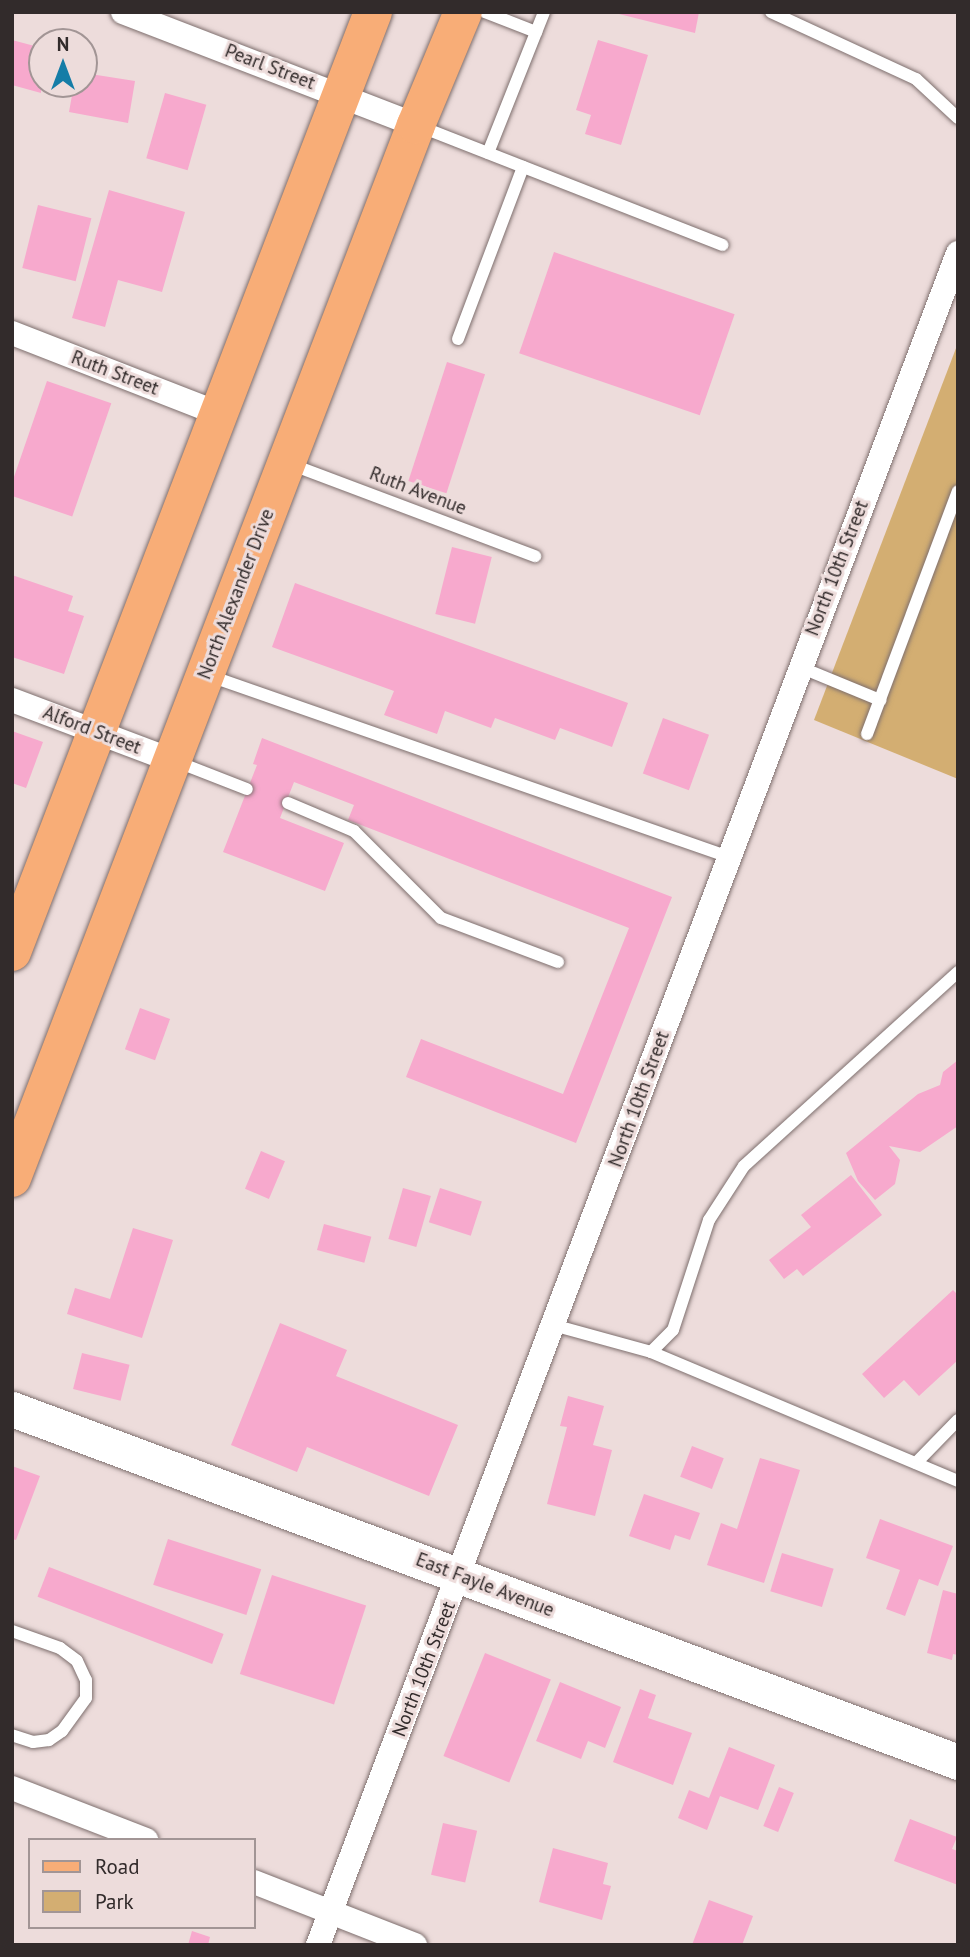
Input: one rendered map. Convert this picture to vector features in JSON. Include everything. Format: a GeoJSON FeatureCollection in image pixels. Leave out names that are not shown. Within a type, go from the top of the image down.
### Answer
{"type":"FeatureCollection","features":[{"type":"Feature","properties":{"kind":"main road"},"geometry":{"type":"LineString","coordinates":[[12,952],[373,12]]}},
{"type":"Feature","properties":{"kind":"main road","name":"North Alexander Drive"},"geometry":{"type":"LineString","coordinates":[[12,1178],[416,125],[463,12]]}},
{"type":"Feature","properties":{"kind":"street","name":"Pearl Street"},"geometry":{"type":"LineString","coordinates":[[123,12],[416,125]]}},
{"type":"Feature","properties":{"kind":"street","name":"North 10th Street"},"geometry":{"type":"LineString","coordinates":[[318,1945],[958,253]]}},
{"type":"Feature","properties":{"kind":"street","name":"Ruth Street"},"geometry":{"type":"LineString","coordinates":[[12,332],[217,413]]}},
{"type":"Feature","properties":{"kind":"street","name":"Alford Street"},"geometry":{"type":"LineString","coordinates":[[12,700],[171,760]]}},
{"type":"Feature","properties":{"kind":"street","name":"East Fayle Avenue"},"geometry":{"type":"LineString","coordinates":[[12,1409],[958,1762]]}},
{"type":"Feature","properties":{"kind":"street"},"geometry":{"type":"LineString","coordinates":[[12,1788],[141,1838]]}},
{"type":"Feature","properties":{"kind":"street"},"geometry":{"type":"LineString","coordinates":[[256,1883],[415,1945]]}},
{"type":"Feature","properties":{"kind":"lane"},"geometry":{"type":"LineString","coordinates":[[485,12],[536,32]]}},
{"type":"Feature","properties":{"kind":"lane"},"geometry":{"type":"LineString","coordinates":[[488,153],[544,12]]}},
{"type":"Feature","properties":{"kind":"lane"},"geometry":{"type":"LineString","coordinates":[[771,12],[916,79],[958,118]]}},
{"type":"Feature","properties":{"kind":"lane"},"geometry":{"type":"LineString","coordinates":[[416,125],[723,245]]}},
{"type":"Feature","properties":{"kind":"lane"},"geometry":{"type":"LineString","coordinates":[[458,339],[523,167]]}},
{"type":"Feature","properties":{"kind":"lane","name":"Ruth Avenue"},"geometry":{"type":"LineString","coordinates":[[286,463],[536,556]]}},
{"type":"Feature","properties":{"kind":"lane"},"geometry":{"type":"LineString","coordinates":[[867,734],[958,492]]}},
{"type":"Feature","properties":{"kind":"lane"},"geometry":{"type":"LineString","coordinates":[[800,667],[880,700]]}},
{"type":"Feature","properties":{"kind":"lane"},"geometry":{"type":"LineString","coordinates":[[205,674],[729,857]]}},
{"type":"Feature","properties":{"kind":"lane"},"geometry":{"type":"LineString","coordinates":[[171,760],[247,789]]}},
{"type":"Feature","properties":{"kind":"lane"},"geometry":{"type":"LineString","coordinates":[[288,803],[354,831],[441,918],[558,962]]}},
{"type":"Feature","properties":{"kind":"lane"},"geometry":{"type":"LineString","coordinates":[[651,1352],[673,1330],[709,1220],[744,1166],[958,972]]}},
{"type":"Feature","properties":{"kind":"lane"},"geometry":{"type":"LineString","coordinates":[[553,1325],[651,1352],[958,1481]]}},
{"type":"Feature","properties":{"kind":"lane"},"geometry":{"type":"LineString","coordinates":[[916,1463],[958,1420]]}},
{"type":"Feature","properties":{"kind":"lane"},"geometry":{"type":"LineString","coordinates":[[12,1631],[60,1648],[77,1661],[86,1681],[86,1698],[79,1712],[49,1740],[33,1742],[12,1735]]}},
{"type":"Feature","properties":{"kind":"green space"},"geometry":{"type":"Polygon","coordinates":[[[958,343],[958,779],[814,720],[958,343]]]}},
{"type":"Feature","properties":{"kind":"building"},"geometry":{"type":"Polygon","coordinates":[[[611,12],[699,12],[695,33],[611,12]]]}},
{"type":"Feature","properties":{"kind":"building"},"geometry":{"type":"Polygon","coordinates":[[[12,40],[28,44],[28,89],[12,85],[12,40]]]}},
{"type":"Feature","properties":{"kind":"building"},"geometry":{"type":"Polygon","coordinates":[[[598,40],[648,55],[621,145],[585,134],[591,115],[576,110],[598,40]]]}},
{"type":"Feature","properties":{"kind":"building"},"geometry":{"type":"Polygon","coordinates":[[[98,75],[135,81],[128,123],[69,112],[72,98],[98,98],[98,75]]]}},
{"type":"Feature","properties":{"kind":"building"},"geometry":{"type":"Polygon","coordinates":[[[165,93],[206,105],[188,170],[146,158],[165,93]]]}},
{"type":"Feature","properties":{"kind":"building"},"geometry":{"type":"Polygon","coordinates":[[[109,190],[185,212],[162,292],[118,280],[105,327],[72,318],[109,190]]]}},
{"type":"Feature","properties":{"kind":"building"},"geometry":{"type":"Polygon","coordinates":[[[38,205],[91,218],[76,281],[22,268],[38,205]]]}},
{"type":"Feature","properties":{"kind":"building"},"geometry":{"type":"Polygon","coordinates":[[[554,252],[735,314],[700,415],[519,353],[554,252]]]}},
{"type":"Feature","properties":{"kind":"building"},"geometry":{"type":"Polygon","coordinates":[[[447,362],[485,374],[446,493],[408,481],[447,362]]]}},
{"type":"Feature","properties":{"kind":"building"},"geometry":{"type":"Polygon","coordinates":[[[47,381],[111,403],[72,517],[12,496],[12,483],[47,381]]]}},
{"type":"Feature","properties":{"kind":"building"},"geometry":{"type":"Polygon","coordinates":[[[452,547],[492,557],[475,624],[435,614],[452,547]]]}},
{"type":"Feature","properties":{"kind":"building"},"geometry":{"type":"Polygon","coordinates":[[[12,575],[73,596],[68,611],[84,616],[64,674],[12,657],[12,575]]]}},
{"type":"Feature","properties":{"kind":"building"},"geometry":{"type":"Polygon","coordinates":[[[295,583],[628,703],[612,747],[560,728],[555,740],[495,718],[491,728],[445,711],[437,734],[384,715],[394,691],[272,647],[295,583]]]}},
{"type":"Feature","properties":{"kind":"building"},"geometry":{"type":"Polygon","coordinates":[[[663,718],[709,735],[689,790],[643,773],[663,718]]]}},
{"type":"Feature","properties":{"kind":"building"},"geometry":{"type":"Polygon","coordinates":[[[12,731],[43,742],[26,788],[12,783],[12,731]]]}},
{"type":"Feature","properties":{"kind":"building"},"geometry":{"type":"Polygon","coordinates":[[[262,738],[672,897],[576,1143],[406,1077],[421,1039],[563,1094],[629,928],[348,820],[354,805],[294,782],[280,818],[344,843],[325,891],[223,852],[257,765],[253,764],[262,738]]]}},
{"type":"Feature","properties":{"kind":"building"},"geometry":{"type":"Polygon","coordinates":[[[140,1008],[170,1019],[155,1060],[125,1049],[140,1008]]]}},
{"type":"Feature","properties":{"kind":"building"},"geometry":{"type":"Polygon","coordinates":[[[958,1060],[958,1126],[920,1152],[889,1146],[900,1160],[895,1184],[875,1200],[858,1181],[846,1153],[918,1094],[940,1085],[943,1072],[958,1060]]]}},
{"type":"Feature","properties":{"kind":"building"},"geometry":{"type":"Polygon","coordinates":[[[261,1151],[285,1161],[269,1199],[245,1189],[261,1151]]]}},
{"type":"Feature","properties":{"kind":"building"},"geometry":{"type":"Polygon","coordinates":[[[851,1175],[882,1215],[803,1276],[797,1269],[784,1279],[769,1260],[811,1227],[801,1215],[851,1175]]]}},
{"type":"Feature","properties":{"kind":"building"},"geometry":{"type":"Polygon","coordinates":[[[403,1188],[431,1196],[416,1247],[388,1239],[403,1188]]]}},
{"type":"Feature","properties":{"kind":"building"},"geometry":{"type":"Polygon","coordinates":[[[440,1188],[482,1202],[471,1236],[429,1222],[440,1188]]]}},
{"type":"Feature","properties":{"kind":"building"},"geometry":{"type":"Polygon","coordinates":[[[324,1224],[371,1237],[364,1263],[317,1250],[324,1224]]]}},
{"type":"Feature","properties":{"kind":"building"},"geometry":{"type":"Polygon","coordinates":[[[133,1228],[173,1240],[142,1338],[67,1314],[75,1288],[110,1299],[133,1228]]]}},
{"type":"Feature","properties":{"kind":"building"},"geometry":{"type":"Polygon","coordinates":[[[953,1290],[958,1295],[958,1360],[919,1396],[904,1380],[884,1398],[862,1374],[953,1290]]]}},
{"type":"Feature","properties":{"kind":"building"},"geometry":{"type":"Polygon","coordinates":[[[280,1323],[347,1350],[336,1376],[458,1425],[429,1496],[307,1447],[297,1472],[231,1445],[280,1323]]]}},
{"type":"Feature","properties":{"kind":"building"},"geometry":{"type":"Polygon","coordinates":[[[82,1353],[130,1365],[121,1401],[73,1389],[82,1353]]]}},
{"type":"Feature","properties":{"kind":"building"},"geometry":{"type":"Polygon","coordinates":[[[568,1396],[604,1406],[593,1445],[612,1450],[595,1516],[547,1504],[567,1427],[560,1426],[568,1396]]]}},
{"type":"Feature","properties":{"kind":"building"},"geometry":{"type":"Polygon","coordinates":[[[692,1446],[724,1458],[712,1489],[680,1477],[692,1446]]]}},
{"type":"Feature","properties":{"kind":"building"},"geometry":{"type":"Polygon","coordinates":[[[760,1458],[800,1470],[764,1583],[707,1565],[721,1523],[737,1529],[760,1458]]]}},
{"type":"Feature","properties":{"kind":"building"},"geometry":{"type":"Polygon","coordinates":[[[12,1466],[40,1476],[16,1540],[12,1539],[12,1466]]]}},
{"type":"Feature","properties":{"kind":"building"},"geometry":{"type":"Polygon","coordinates":[[[644,1494],[700,1513],[690,1540],[675,1535],[670,1550],[629,1536],[644,1494]]]}},
{"type":"Feature","properties":{"kind":"building"},"geometry":{"type":"Polygon","coordinates":[[[880,1519],[953,1546],[938,1586],[919,1579],[905,1616],[886,1609],[900,1570],[866,1558],[880,1519]]]}},
{"type":"Feature","properties":{"kind":"building"},"geometry":{"type":"Polygon","coordinates":[[[168,1539],[261,1569],[246,1615],[153,1585],[168,1539]]]}},
{"type":"Feature","properties":{"kind":"building"},"geometry":{"type":"Polygon","coordinates":[[[782,1553],[834,1569],[822,1607],[770,1591],[782,1553]]]}},
{"type":"Feature","properties":{"kind":"building"},"geometry":{"type":"Polygon","coordinates":[[[49,1567],[224,1634],[212,1664],[38,1597],[49,1567]]]}},
{"type":"Feature","properties":{"kind":"building"},"geometry":{"type":"Polygon","coordinates":[[[272,1575],[366,1606],[334,1705],[240,1674],[272,1575]]]}},
{"type":"Feature","properties":{"kind":"building"},"geometry":{"type":"Polygon","coordinates":[[[943,1590],[958,1594],[958,1655],[953,1654],[952,1660],[927,1653],[943,1590]]]}},
{"type":"Feature","properties":{"kind":"building"},"geometry":{"type":"Polygon","coordinates":[[[485,1653],[551,1680],[509,1783],[443,1756],[485,1653]]]}},
{"type":"Feature","properties":{"kind":"building"},"geometry":{"type":"Polygon","coordinates":[[[560,1682],[621,1707],[605,1748],[588,1741],[581,1759],[536,1741],[560,1682]]]}},
{"type":"Feature","properties":{"kind":"building"},"geometry":{"type":"Polygon","coordinates":[[[640,1689],[656,1695],[648,1718],[692,1733],[673,1785],[613,1762],[640,1689]]]}},
{"type":"Feature","properties":{"kind":"building"},"geometry":{"type":"Polygon","coordinates":[[[729,1747],[775,1765],[758,1810],[720,1796],[707,1830],[678,1818],[689,1790],[709,1798],[729,1747]]]}},
{"type":"Feature","properties":{"kind":"building"},"geometry":{"type":"Polygon","coordinates":[[[779,1787],[794,1793],[778,1832],[763,1826],[779,1787]]]}},
{"type":"Feature","properties":{"kind":"building"},"geometry":{"type":"Polygon","coordinates":[[[910,1819],[957,1837],[952,1849],[958,1851],[958,1885],[894,1861],[910,1819]]]}},
{"type":"Feature","properties":{"kind":"building"},"geometry":{"type":"Polygon","coordinates":[[[443,1823],[477,1831],[465,1883],[431,1875],[443,1823]]]}},
{"type":"Feature","properties":{"kind":"building"},"geometry":{"type":"Polygon","coordinates":[[[553,1848],[608,1863],[603,1884],[611,1886],[602,1920],[539,1902],[553,1848]]]}},
{"type":"Feature","properties":{"kind":"building"},"geometry":{"type":"Polygon","coordinates":[[[709,1900],[753,1916],[742,1945],[692,1945],[709,1900]]]}},
{"type":"Feature","properties":{"kind":"building"},"geometry":{"type":"Polygon","coordinates":[[[192,1931],[210,1937],[208,1945],[188,1945],[192,1931]]]}}]}
